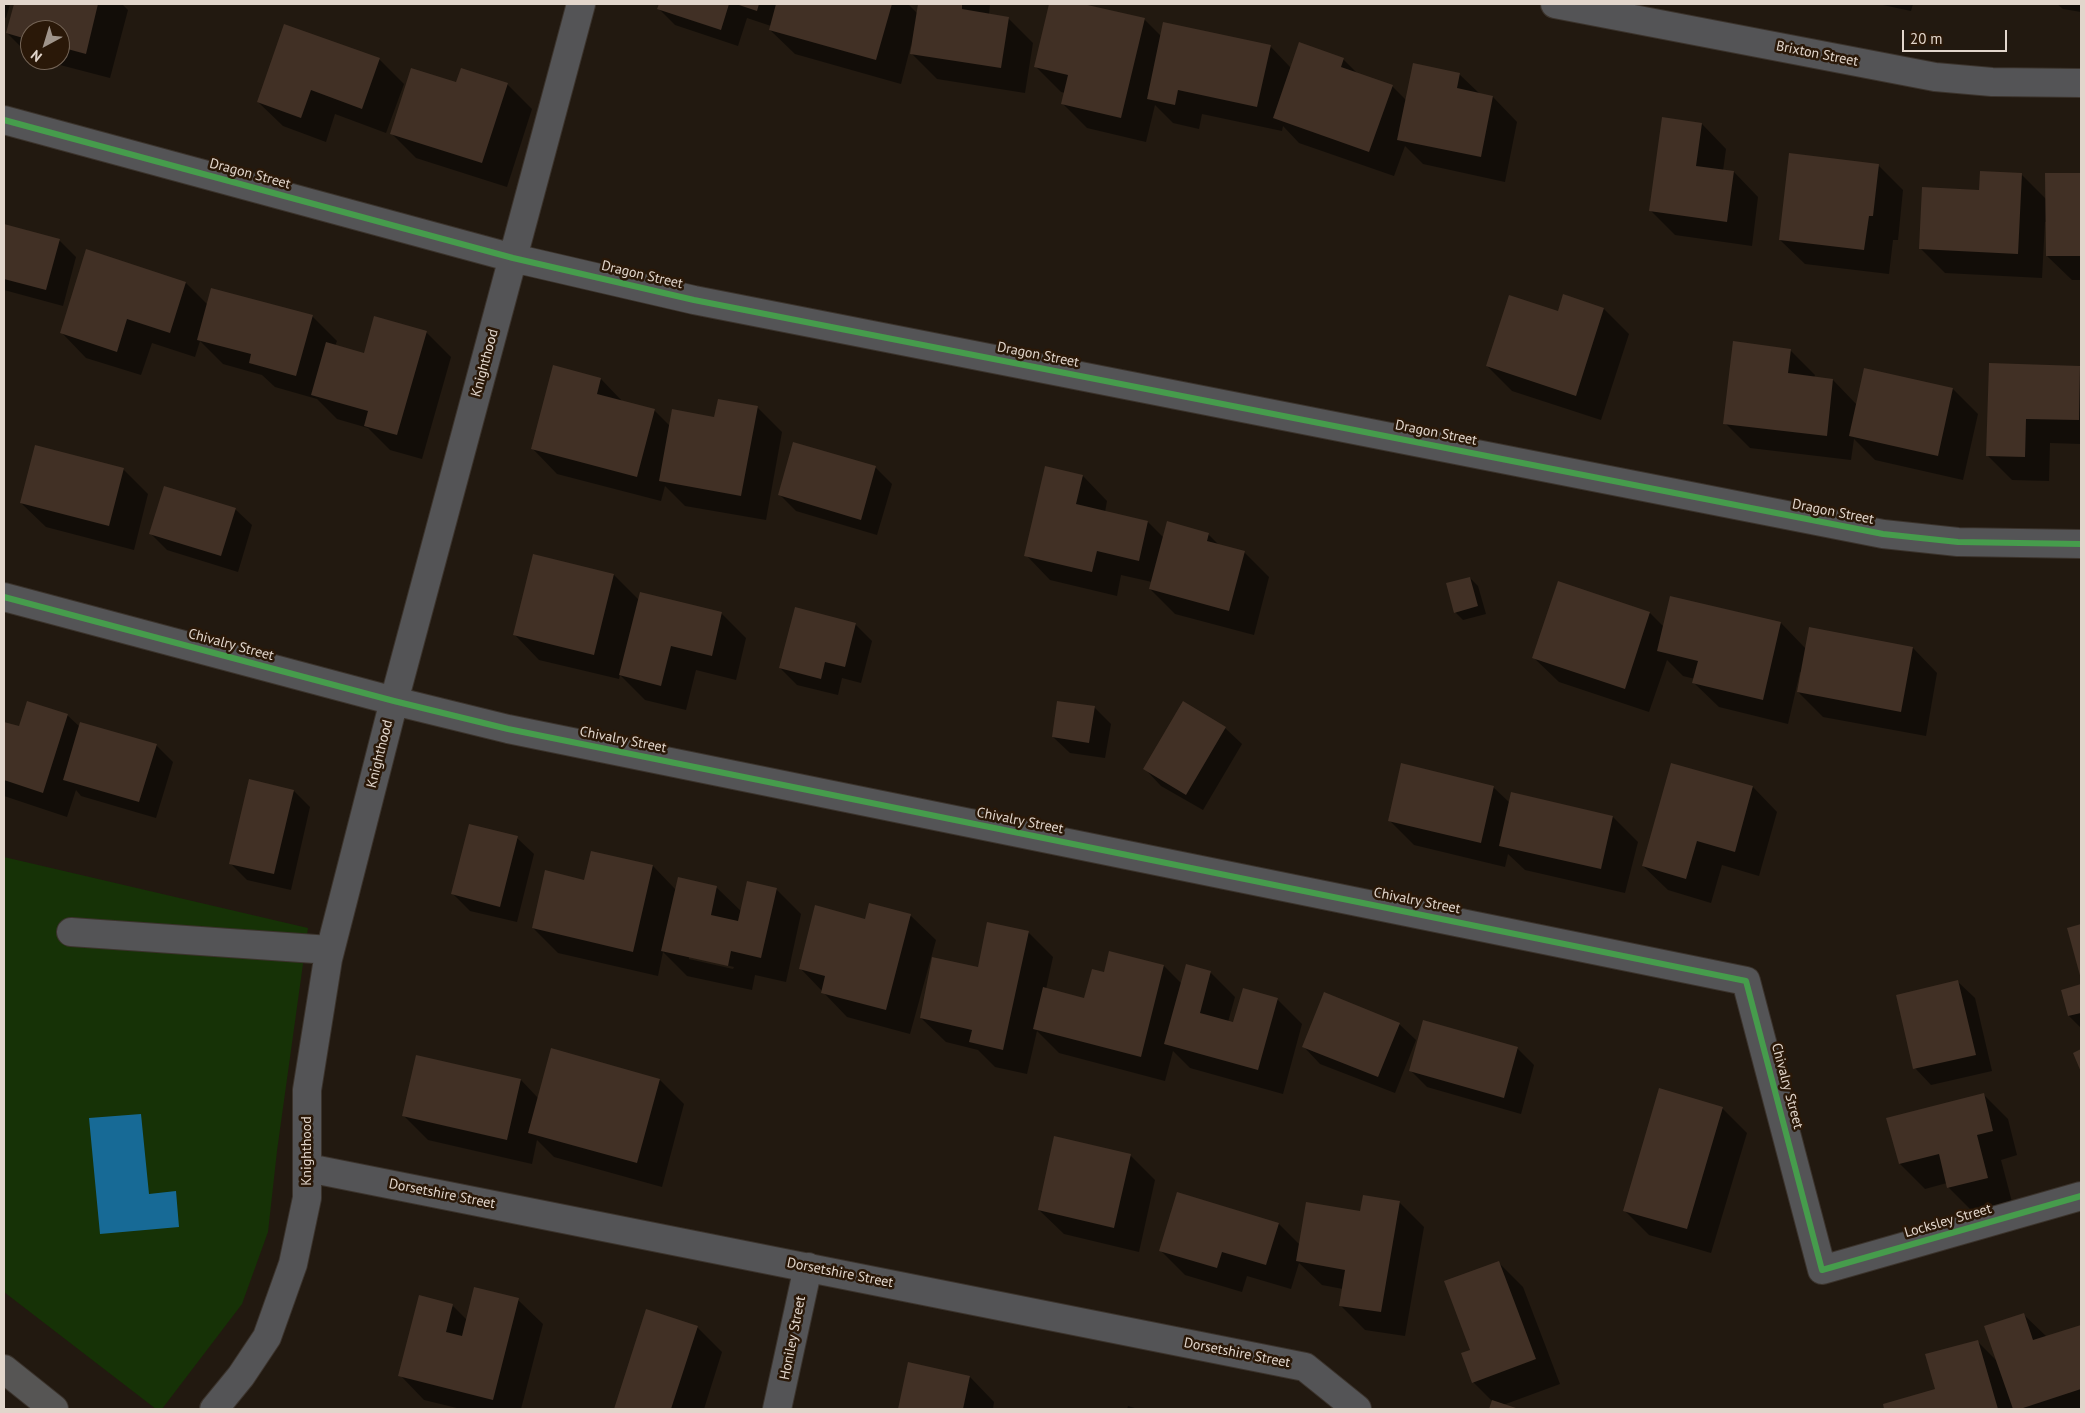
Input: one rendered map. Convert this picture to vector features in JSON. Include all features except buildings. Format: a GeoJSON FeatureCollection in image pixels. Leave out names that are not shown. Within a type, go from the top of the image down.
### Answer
{"type":"FeatureCollection","features":[{"type":"Feature","properties":{"kind":"main road"},"geometry":{"type":"LineString","coordinates":[[4,1369],[54,1409]]}},
{"type":"Feature","properties":{"kind":"street","name":"Knighthood"},"geometry":{"type":"LineString","coordinates":[[214,1409],[241,1376],[267,1337],[293,1264],[307,1198],[308,1090],[330,950],[394,701],[581,4]]}},
{"type":"Feature","properties":{"kind":"street","name":"Brixton Street"},"geometry":{"type":"LineString","coordinates":[[1555,4],[1935,77],[1992,82],[2081,83]]}},
{"type":"Feature","properties":{"kind":"street","name":"Dragon Street"},"geometry":{"type":"LineString","coordinates":[[4,120],[513,258],[694,300],[1883,534],[1958,542],[2081,544]]}},
{"type":"Feature","properties":{"kind":"street","name":"Chivalry Street"},"geometry":{"type":"LineString","coordinates":[[4,597],[394,701],[508,729],[1746,981],[1822,1270]]}},
{"type":"Feature","properties":{"kind":"street"},"geometry":{"type":"LineString","coordinates":[[71,932],[330,950]]}},
{"type":"Feature","properties":{"kind":"street","name":"Dorsetshire Street"},"geometry":{"type":"LineString","coordinates":[[308,1168],[1306,1367],[1357,1409]]}},
{"type":"Feature","properties":{"kind":"street","name":"Locksley Street"},"geometry":{"type":"LineString","coordinates":[[1822,1270],[2081,1196]]}},
{"type":"Feature","properties":{"kind":"street","name":"Honiley Street"},"geometry":{"type":"LineString","coordinates":[[777,1409],[808,1267]]}},
{"type":"Feature","properties":{"kind":"green space"},"geometry":{"type":"Polygon","coordinates":[[[4,857],[308,928],[277,1151],[268,1232],[242,1304],[162,1409],[156,1409],[4,1292],[4,857]]]}},
{"type":"Feature","properties":{"kind":"water"},"geometry":{"type":"Polygon","coordinates":[[[141,1114],[149,1194],[176,1191],[179,1227],[100,1234],[89,1118],[141,1114]]]}},
{"type":"Feature","properties":{"kind":"cycle path"},"geometry":{"type":"LineString","coordinates":[[4,120],[513,258],[694,300],[1883,534],[1958,542],[2081,544]]}},
{"type":"Feature","properties":{"kind":"cycle path"},"geometry":{"type":"LineString","coordinates":[[4,597],[394,701],[508,729],[1746,981],[1822,1270],[2081,1196]]}}]}
